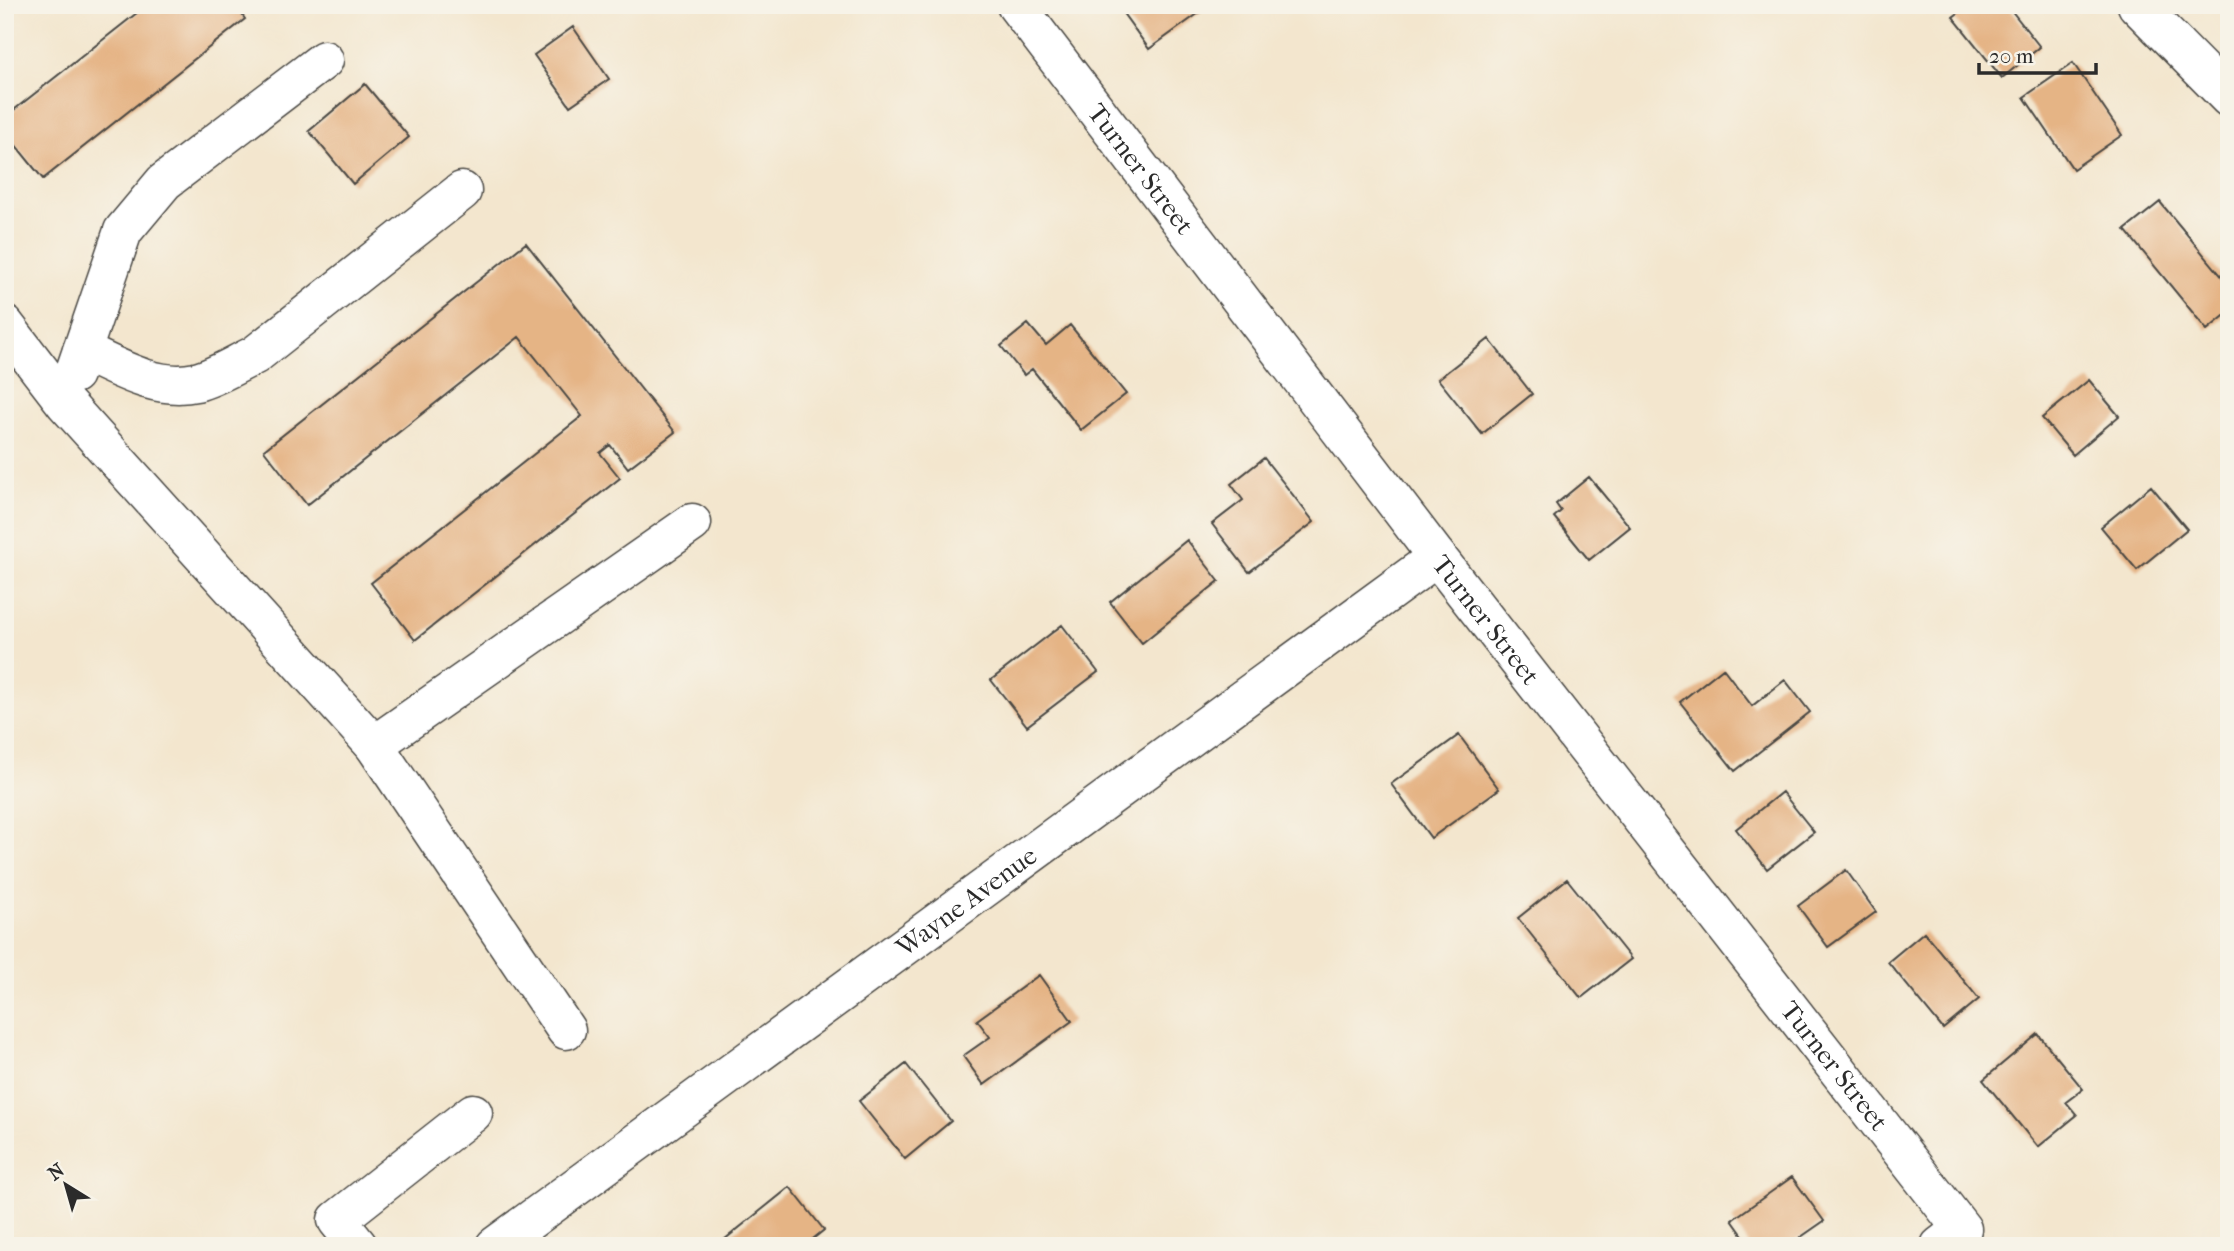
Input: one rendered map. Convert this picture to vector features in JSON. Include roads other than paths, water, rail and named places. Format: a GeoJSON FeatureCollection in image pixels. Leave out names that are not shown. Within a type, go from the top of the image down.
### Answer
{"type":"FeatureCollection","features":[{"type":"Feature","properties":{"kind":"street","name":"Turner Street"},"geometry":{"type":"LineString","coordinates":[[1016,5],[1437,556],[1951,1237]]}},
{"type":"Feature","properties":{"kind":"street"},"geometry":{"type":"LineString","coordinates":[[2137,5],[2229,98]]}},
{"type":"Feature","properties":{"kind":"street"},"geometry":{"type":"LineString","coordinates":[[65,403],[123,232],[164,182],[324,60]]}},
{"type":"Feature","properties":{"kind":"street"},"geometry":{"type":"LineString","coordinates":[[82,351],[141,378],[174,384],[196,382],[225,370],[255,355],[462,191]]}},
{"type":"Feature","properties":{"kind":"street"},"geometry":{"type":"LineString","coordinates":[[5,325],[65,403],[374,746],[566,1030]]}},
{"type":"Feature","properties":{"kind":"street"},"geometry":{"type":"LineString","coordinates":[[374,746],[692,523]]}},
{"type":"Feature","properties":{"kind":"street","name":"Wayne Avenue"},"geometry":{"type":"LineString","coordinates":[[503,1243],[1437,556]]}},
{"type":"Feature","properties":{"kind":"street"},"geometry":{"type":"LineString","coordinates":[[358,1246],[337,1220],[473,1113]]}}]}
